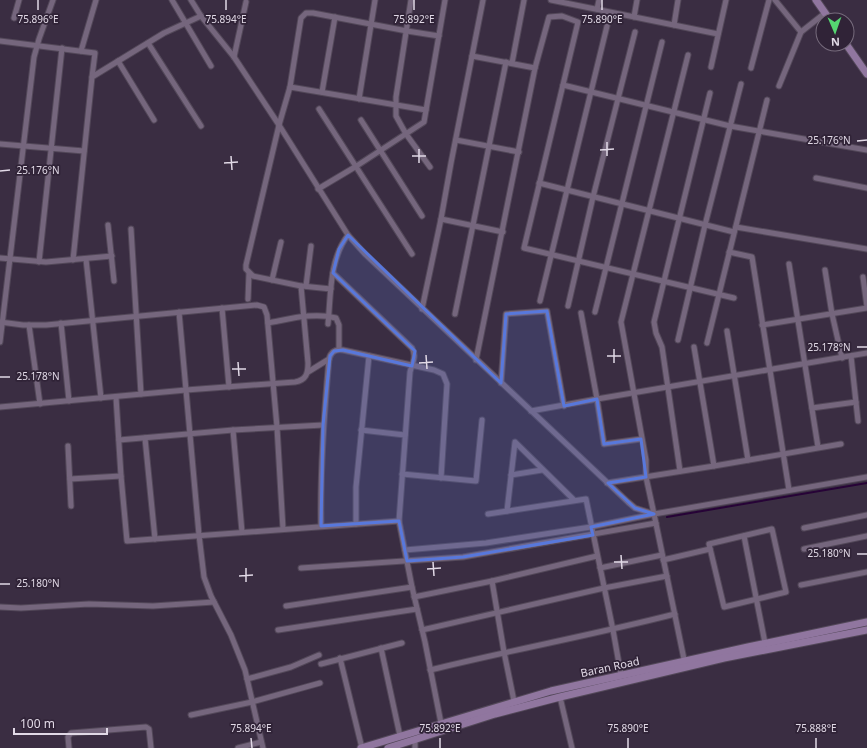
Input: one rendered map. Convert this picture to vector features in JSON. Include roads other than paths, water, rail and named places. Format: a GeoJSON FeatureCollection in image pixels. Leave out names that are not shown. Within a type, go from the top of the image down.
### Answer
{"type":"FeatureCollection","features":[{"type":"Feature","properties":{"kind":"main road"},"geometry":{"type":"LineString","coordinates":[[816,0],[824,12]]}},
{"type":"Feature","properties":{"kind":"main road"},"geometry":{"type":"LineString","coordinates":[[852,52],[867,74]]}},
{"type":"Feature","properties":{"kind":"main road","name":"Baran Road"},"geometry":{"type":"LineString","coordinates":[[388,748],[495,714],[685,664],[765,643],[867,622]]}},
{"type":"Feature","properties":{"kind":"main road","name":"Baran Road"},"geometry":{"type":"LineString","coordinates":[[361,748],[551,690],[621,675],[724,658],[867,630]]}},
{"type":"Feature","properties":{"kind":"street"},"geometry":{"type":"LineString","coordinates":[[14,18],[19,0]]}},
{"type":"Feature","properties":{"kind":"street"},"geometry":{"type":"LineString","coordinates":[[0,342],[34,57],[53,0]]}},
{"type":"Feature","properties":{"kind":"street"},"geometry":{"type":"LineString","coordinates":[[81,51],[96,0]]}},
{"type":"Feature","properties":{"kind":"street"},"geometry":{"type":"LineString","coordinates":[[172,0],[211,66]]}},
{"type":"Feature","properties":{"kind":"street"},"geometry":{"type":"LineString","coordinates":[[191,0],[201,16],[234,57],[279,125],[348,235],[365,254],[607,483],[635,508],[654,514]]}},
{"type":"Feature","properties":{"kind":"street"},"geometry":{"type":"LineString","coordinates":[[359,99],[375,0]]}},
{"type":"Feature","properties":{"kind":"street"},"geometry":{"type":"LineString","coordinates":[[412,0],[395,105],[396,116],[406,134],[430,167]]}},
{"type":"Feature","properties":{"kind":"street"},"geometry":{"type":"LineString","coordinates":[[318,189],[424,122],[445,0]]}},
{"type":"Feature","properties":{"kind":"street"},"geometry":{"type":"LineString","coordinates":[[422,309],[441,220],[482,0]]}},
{"type":"Feature","properties":{"kind":"street"},"geometry":{"type":"LineString","coordinates":[[455,314],[489,146],[524,0]]}},
{"type":"Feature","properties":{"kind":"street"},"geometry":{"type":"LineString","coordinates":[[551,0],[718,34]]}},
{"type":"Feature","properties":{"kind":"street"},"geometry":{"type":"LineString","coordinates":[[597,9],[599,0]]}},
{"type":"Feature","properties":{"kind":"street"},"geometry":{"type":"LineString","coordinates":[[634,17],[637,0]]}},
{"type":"Feature","properties":{"kind":"street"},"geometry":{"type":"LineString","coordinates":[[674,25],[678,0]]}},
{"type":"Feature","properties":{"kind":"street"},"geometry":{"type":"LineString","coordinates":[[711,68],[726,0]]}},
{"type":"Feature","properties":{"kind":"street"},"geometry":{"type":"LineString","coordinates":[[751,68],[769,0]]}},
{"type":"Feature","properties":{"kind":"street"},"geometry":{"type":"LineString","coordinates":[[775,0],[801,32]]}},
{"type":"Feature","properties":{"kind":"street"},"geometry":{"type":"LineString","coordinates":[[234,57],[246,2]]}},
{"type":"Feature","properties":{"kind":"street"},"geometry":{"type":"LineString","coordinates":[[331,289],[304,286],[253,276],[246,269],[279,125],[290,87],[302,16],[309,12],[438,36]]}},
{"type":"Feature","properties":{"kind":"street"},"geometry":{"type":"LineString","coordinates":[[92,77],[164,33],[201,16]]}},
{"type":"Feature","properties":{"kind":"street"},"geometry":{"type":"LineString","coordinates":[[476,360],[535,68],[549,17],[562,16],[578,22],[524,248],[734,298]]}},
{"type":"Feature","properties":{"kind":"street"},"geometry":{"type":"LineString","coordinates":[[322,92],[335,17]]}},
{"type":"Feature","properties":{"kind":"street"},"geometry":{"type":"LineString","coordinates":[[779,86],[801,32],[815,21]]}},
{"type":"Feature","properties":{"kind":"street"},"geometry":{"type":"LineString","coordinates":[[540,301],[607,26]]}},
{"type":"Feature","properties":{"kind":"street"},"geometry":{"type":"LineString","coordinates":[[568,306],[593,197],[635,32]]}},
{"type":"Feature","properties":{"kind":"street"},"geometry":{"type":"LineString","coordinates":[[0,41],[95,53],[73,260]]}},
{"type":"Feature","properties":{"kind":"street"},"geometry":{"type":"LineString","coordinates":[[595,312],[662,42]]}},
{"type":"Feature","properties":{"kind":"street"},"geometry":{"type":"LineString","coordinates":[[148,43],[202,126]]}},
{"type":"Feature","properties":{"kind":"street"},"geometry":{"type":"LineString","coordinates":[[39,262],[62,48]]}},
{"type":"Feature","properties":{"kind":"street"},"geometry":{"type":"LineString","coordinates":[[685,664],[646,477],[646,460],[621,322],[688,55]]}},
{"type":"Feature","properties":{"kind":"street"},"geometry":{"type":"LineString","coordinates":[[472,56],[535,68]]}},
{"type":"Feature","properties":{"kind":"street"},"geometry":{"type":"LineString","coordinates":[[118,61],[154,120]]}},
{"type":"Feature","properties":{"kind":"street"},"geometry":{"type":"LineString","coordinates":[[678,340],[705,225],[741,84]]}},
{"type":"Feature","properties":{"kind":"street"},"geometry":{"type":"LineString","coordinates":[[563,85],[730,126],[867,150]]}},
{"type":"Feature","properties":{"kind":"street"},"geometry":{"type":"LineString","coordinates":[[290,87],[426,110]]}},
{"type":"Feature","properties":{"kind":"street"},"geometry":{"type":"LineString","coordinates":[[680,471],[662,348],[656,333],[654,322],[663,280],[710,93]]}},
{"type":"Feature","properties":{"kind":"street"},"geometry":{"type":"LineString","coordinates":[[707,343],[767,100]]}},
{"type":"Feature","properties":{"kind":"street"},"geometry":{"type":"LineString","coordinates":[[319,109],[412,254]]}},
{"type":"Feature","properties":{"kind":"street"},"geometry":{"type":"LineString","coordinates":[[361,120],[422,216]]}},
{"type":"Feature","properties":{"kind":"street"},"geometry":{"type":"LineString","coordinates":[[456,140],[518,152]]}},
{"type":"Feature","properties":{"kind":"street"},"geometry":{"type":"LineString","coordinates":[[0,144],[84,151]]}},
{"type":"Feature","properties":{"kind":"street"},"geometry":{"type":"LineString","coordinates":[[816,178],[867,188]]}},
{"type":"Feature","properties":{"kind":"street"},"geometry":{"type":"LineString","coordinates":[[539,183],[705,225],[867,249]]}},
{"type":"Feature","properties":{"kind":"street"},"geometry":{"type":"LineString","coordinates":[[441,220],[503,232]]}},
{"type":"Feature","properties":{"kind":"street"},"geometry":{"type":"LineString","coordinates":[[108,225],[114,281]]}},
{"type":"Feature","properties":{"kind":"street"},"geometry":{"type":"LineString","coordinates":[[131,228],[135,316],[141,394]]}},
{"type":"Feature","properties":{"kind":"street"},"geometry":{"type":"LineString","coordinates":[[328,324],[333,273],[339,249],[348,235]]}},
{"type":"Feature","properties":{"kind":"street"},"geometry":{"type":"LineString","coordinates":[[272,280],[281,242]]}},
{"type":"Feature","properties":{"kind":"street"},"geometry":{"type":"LineString","coordinates":[[0,407],[300,381],[305,378],[308,372],[304,316],[304,286],[311,246]]}},
{"type":"Feature","properties":{"kind":"street"},"geometry":{"type":"LineString","coordinates":[[729,252],[752,258],[789,490]]}},
{"type":"Feature","properties":{"kind":"street"},"geometry":{"type":"LineString","coordinates":[[0,258],[39,262],[112,256]]}},
{"type":"Feature","properties":{"kind":"street"},"geometry":{"type":"LineString","coordinates":[[86,259],[101,398]]}},
{"type":"Feature","properties":{"kind":"street"},"geometry":{"type":"LineString","coordinates":[[789,264],[818,447]]}},
{"type":"Feature","properties":{"kind":"street"},"geometry":{"type":"LineString","coordinates":[[825,270],[832,314],[842,358]]}},
{"type":"Feature","properties":{"kind":"street"},"geometry":{"type":"LineString","coordinates":[[248,299],[249,273]]}},
{"type":"Feature","properties":{"kind":"street"},"geometry":{"type":"LineString","coordinates":[[333,273],[412,348],[415,354],[410,372],[399,521],[441,723]]}},
{"type":"Feature","properties":{"kind":"street"},"geometry":{"type":"LineString","coordinates":[[762,325],[867,308],[863,277]]}},
{"type":"Feature","properties":{"kind":"street"},"geometry":{"type":"LineString","coordinates":[[2,322],[29,325],[257,305],[262,306],[266,310],[268,323],[277,427],[283,529]]}},
{"type":"Feature","properties":{"kind":"street"},"geometry":{"type":"LineString","coordinates":[[222,308],[229,387]]}},
{"type":"Feature","properties":{"kind":"street"},"geometry":{"type":"LineString","coordinates":[[501,383],[506,314],[547,311],[564,406]]}},
{"type":"Feature","properties":{"kind":"street"},"geometry":{"type":"LineString","coordinates":[[179,312],[204,577],[242,662],[263,748]]}},
{"type":"Feature","properties":{"kind":"street"},"geometry":{"type":"LineString","coordinates":[[581,313],[604,444],[641,439]]}},
{"type":"Feature","properties":{"kind":"street"},"geometry":{"type":"LineString","coordinates":[[268,323],[304,316],[336,318],[339,325],[339,350]]}},
{"type":"Feature","properties":{"kind":"street"},"geometry":{"type":"LineString","coordinates":[[61,323],[69,401]]}},
{"type":"Feature","properties":{"kind":"street"},"geometry":{"type":"LineString","coordinates":[[29,325],[40,404]]}},
{"type":"Feature","properties":{"kind":"street"},"geometry":{"type":"LineString","coordinates":[[727,331],[748,460]]}},
{"type":"Feature","properties":{"kind":"street"},"geometry":{"type":"LineString","coordinates":[[694,347],[714,466]]}},
{"type":"Feature","properties":{"kind":"street"},"geometry":{"type":"LineString","coordinates":[[321,526],[320,483],[323,425],[329,359],[333,352],[339,350],[369,356],[440,372],[444,376],[447,384],[441,478]]}},
{"type":"Feature","properties":{"kind":"street"},"geometry":{"type":"LineString","coordinates":[[531,412],[597,399],[867,353]]}},
{"type":"Feature","properties":{"kind":"street"},"geometry":{"type":"LineString","coordinates":[[356,524],[356,487],[369,356]]}},
{"type":"Feature","properties":{"kind":"street"},"geometry":{"type":"LineString","coordinates":[[851,356],[858,421]]}},
{"type":"Feature","properties":{"kind":"street"},"geometry":{"type":"LineString","coordinates":[[308,372],[329,359]]}},
{"type":"Feature","properties":{"kind":"street"},"geometry":{"type":"LineString","coordinates":[[116,397],[118,440],[127,541],[399,521]]}},
{"type":"Feature","properties":{"kind":"street"},"geometry":{"type":"LineString","coordinates":[[812,408],[856,402]]}},
{"type":"Feature","properties":{"kind":"street"},"geometry":{"type":"LineString","coordinates":[[402,474],[476,481],[482,420]]}},
{"type":"Feature","properties":{"kind":"street"},"geometry":{"type":"LineString","coordinates":[[118,440],[233,430],[323,425]]}},
{"type":"Feature","properties":{"kind":"street"},"geometry":{"type":"LineString","coordinates":[[233,430],[242,532]]}},
{"type":"Feature","properties":{"kind":"street"},"geometry":{"type":"LineString","coordinates":[[361,430],[405,435]]}},
{"type":"Feature","properties":{"kind":"street"},"geometry":{"type":"LineString","coordinates":[[145,438],[155,539]]}},
{"type":"Feature","properties":{"kind":"street"},"geometry":{"type":"LineString","coordinates":[[507,511],[515,442],[574,500]]}},
{"type":"Feature","properties":{"kind":"street"},"geometry":{"type":"LineString","coordinates":[[607,483],[841,444]]}},
{"type":"Feature","properties":{"kind":"street"},"geometry":{"type":"LineString","coordinates":[[68,446],[71,506]]}},
{"type":"Feature","properties":{"kind":"street"},"geometry":{"type":"LineString","coordinates":[[511,475],[542,470]]}},
{"type":"Feature","properties":{"kind":"street"},"geometry":{"type":"LineString","coordinates":[[70,479],[121,476]]}},
{"type":"Feature","properties":{"kind":"street"},"geometry":{"type":"LineString","coordinates":[[405,550],[486,543],[867,477]]}},
{"type":"Feature","properties":{"kind":"street"},"geometry":{"type":"LineString","coordinates":[[488,514],[586,498],[621,675]]}},
{"type":"Feature","properties":{"kind":"street"},"geometry":{"type":"LineString","coordinates":[[804,528],[867,514]]}},
{"type":"Feature","properties":{"kind":"street"},"geometry":{"type":"LineString","coordinates":[[301,568],[463,557],[656,523]]}},
{"type":"Feature","properties":{"kind":"street"},"geometry":{"type":"LineString","coordinates":[[772,529],[786,592],[724,607],[709,544],[744,536],[772,529]]}},
{"type":"Feature","properties":{"kind":"street"},"geometry":{"type":"LineString","coordinates":[[744,536],[765,643]]}},
{"type":"Feature","properties":{"kind":"street"},"geometry":{"type":"LineString","coordinates":[[804,549],[867,536]]}},
{"type":"Feature","properties":{"kind":"street"},"geometry":{"type":"LineString","coordinates":[[600,568],[710,549]]}},
{"type":"Feature","properties":{"kind":"street"},"geometry":{"type":"LineString","coordinates":[[414,597],[492,581],[597,556]]}},
{"type":"Feature","properties":{"kind":"street"},"geometry":{"type":"LineString","coordinates":[[802,585],[867,572]]}},
{"type":"Feature","properties":{"kind":"street"},"geometry":{"type":"LineString","coordinates":[[422,630],[604,588],[667,576]]}},
{"type":"Feature","properties":{"kind":"street"},"geometry":{"type":"LineString","coordinates":[[492,581],[496,612],[514,701]]}},
{"type":"Feature","properties":{"kind":"street"},"geometry":{"type":"LineString","coordinates":[[286,606],[412,587]]}},
{"type":"Feature","properties":{"kind":"street"},"geometry":{"type":"LineString","coordinates":[[0,607],[21,608],[89,604],[153,606],[214,602]]}},
{"type":"Feature","properties":{"kind":"street"},"geometry":{"type":"LineString","coordinates":[[278,630],[417,610]]}},
{"type":"Feature","properties":{"kind":"street"},"geometry":{"type":"LineString","coordinates":[[430,670],[504,652],[613,630],[674,614]]}},
{"type":"Feature","properties":{"kind":"street"},"geometry":{"type":"LineString","coordinates":[[321,664],[402,643]]}},
{"type":"Feature","properties":{"kind":"street"},"geometry":{"type":"LineString","coordinates":[[380,648],[400,736]]}},
{"type":"Feature","properties":{"kind":"street"},"geometry":{"type":"LineString","coordinates":[[247,679],[291,667],[319,655]]}},
{"type":"Feature","properties":{"kind":"street"},"geometry":{"type":"LineString","coordinates":[[340,658],[361,748]]}},
{"type":"Feature","properties":{"kind":"street"},"geometry":{"type":"LineString","coordinates":[[191,715],[252,702],[320,683]]}},
{"type":"Feature","properties":{"kind":"street"},"geometry":{"type":"LineString","coordinates":[[560,697],[572,748]]}},
{"type":"Feature","properties":{"kind":"street"},"geometry":{"type":"LineString","coordinates":[[69,748],[68,737],[71,733],[146,727],[149,729],[151,748]]}},
{"type":"Feature","properties":{"kind":"street"},"geometry":{"type":"LineString","coordinates":[[415,740],[415,748]]}},
{"type":"Feature","properties":{"kind":"street"},"geometry":{"type":"LineString","coordinates":[[238,748],[261,742]]}},
{"type":"Feature","properties":{"kind":"waterway"},"geometry":{"type":"LineString","coordinates":[[667,517],[867,483]]}}]}
